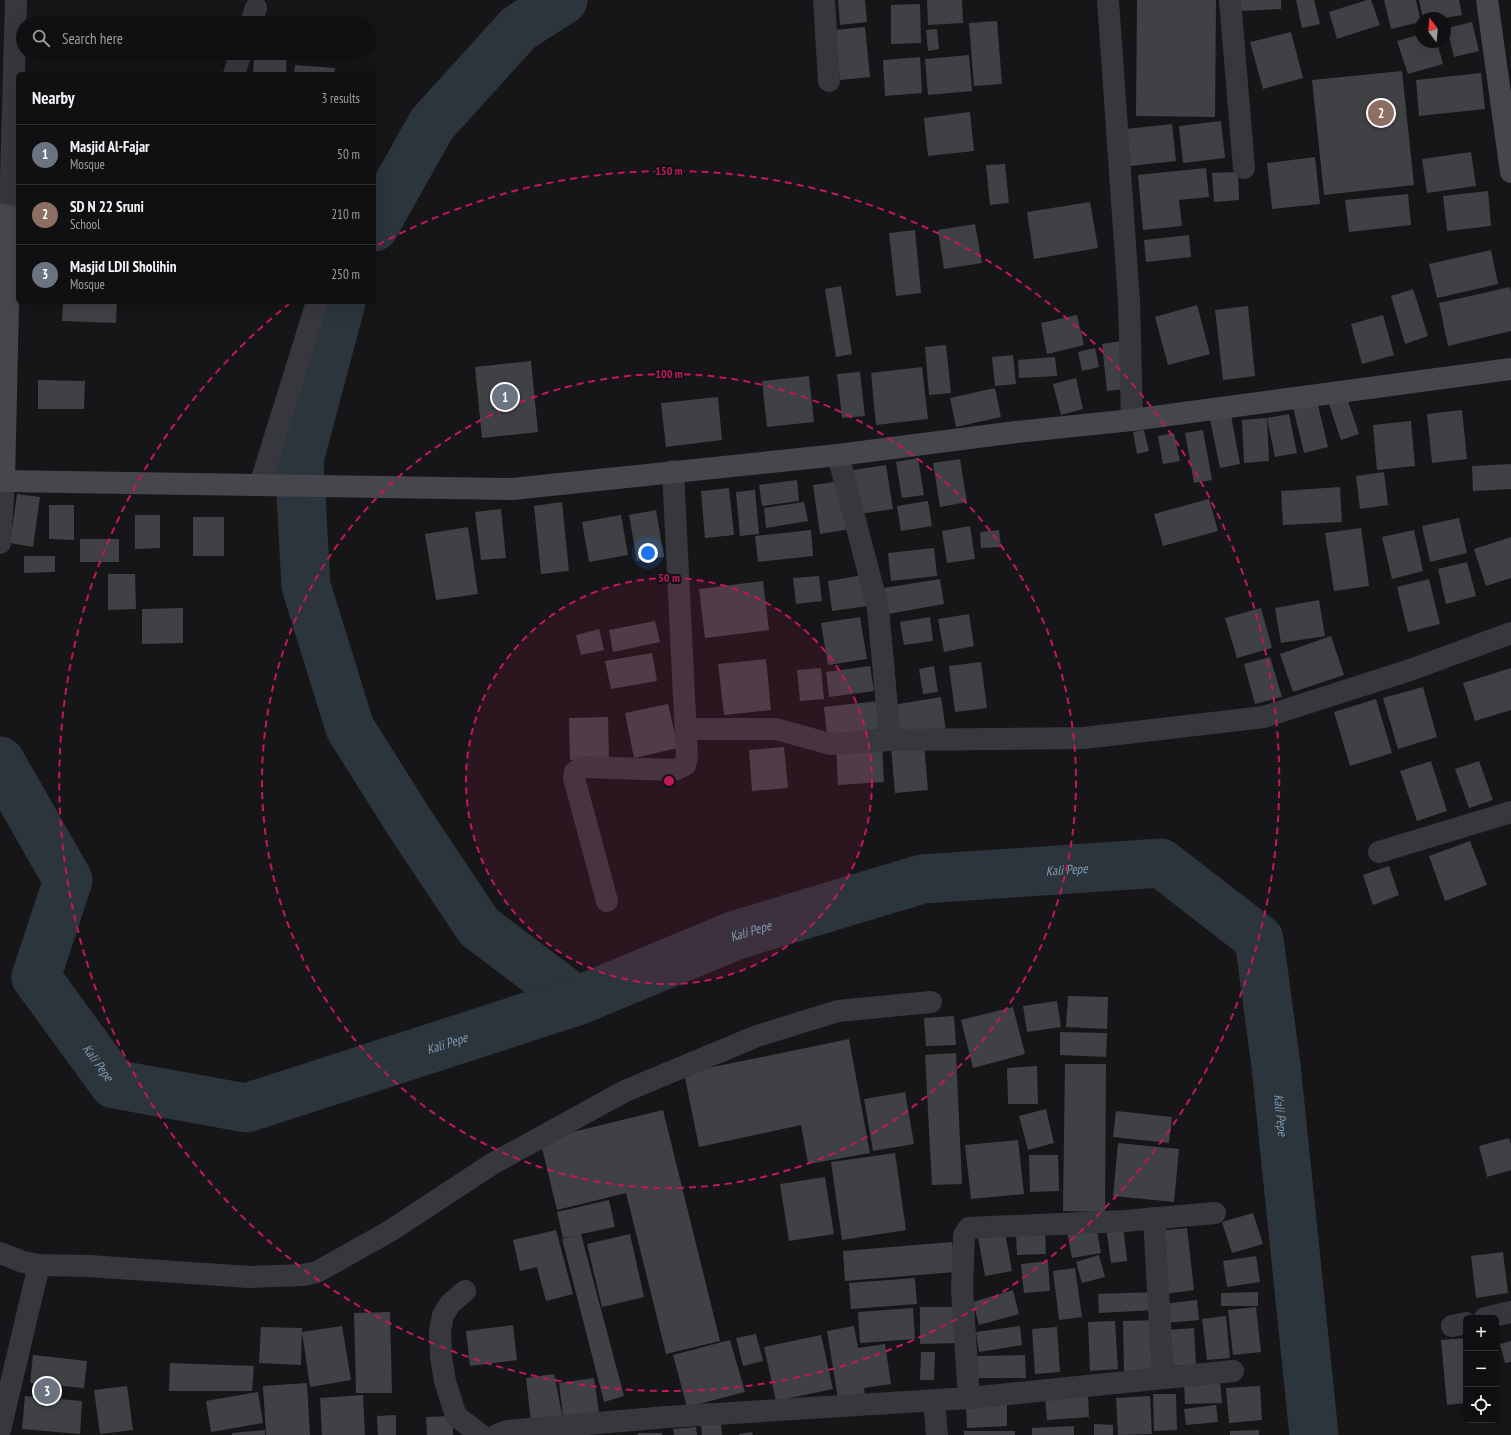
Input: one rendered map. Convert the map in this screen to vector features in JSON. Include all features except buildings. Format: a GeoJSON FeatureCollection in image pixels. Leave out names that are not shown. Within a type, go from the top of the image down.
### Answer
{"type":"FeatureCollection","features":[{"type":"Feature","properties":{"kind":"street"},"geometry":{"type":"LineString","coordinates":[[0,543],[4,481],[5,216],[16,103],[16,0]]}},
{"type":"Feature","properties":{"kind":"street"},"geometry":{"type":"LineString","coordinates":[[824,0],[829,81]]}},
{"type":"Feature","properties":{"kind":"street"},"geometry":{"type":"LineString","coordinates":[[1108,0],[1129,301],[1132,420]]}},
{"type":"Feature","properties":{"kind":"street"},"geometry":{"type":"LineString","coordinates":[[1230,0],[1244,168]]}},
{"type":"Feature","properties":{"kind":"street"},"geometry":{"type":"LineString","coordinates":[[1487,0],[1511,169]]}},
{"type":"Feature","properties":{"kind":"street"},"geometry":{"type":"LineString","coordinates":[[235,72],[239,60]]}},
{"type":"Feature","properties":{"kind":"street"},"geometry":{"type":"LineString","coordinates":[[264,485],[316,304]]}},
{"type":"Feature","properties":{"kind":"street"},"geometry":{"type":"LineString","coordinates":[[4,481],[512,489],[673,471],[838,455],[1016,432],[1132,420],[1511,369]]}},
{"type":"Feature","properties":{"kind":"street"},"geometry":{"type":"LineString","coordinates":[[838,455],[878,608],[890,740]]}},
{"type":"Feature","properties":{"kind":"street"},"geometry":{"type":"LineString","coordinates":[[607,901],[574,778],[575,772],[583,767],[676,770],[685,765],[688,758],[673,471]]}},
{"type":"Feature","properties":{"kind":"street"},"geometry":{"type":"LineString","coordinates":[[686,729],[776,729],[830,744],[890,740],[1084,738],[1264,717],[1410,670],[1511,633]]}},
{"type":"Feature","properties":{"kind":"street"},"geometry":{"type":"LineString","coordinates":[[1379,852],[1511,812]]}},
{"type":"Feature","properties":{"kind":"street"},"geometry":{"type":"LineString","coordinates":[[0,1253],[23,1262],[39,1265],[89,1266],[249,1278],[303,1275],[317,1272],[390,1231],[492,1164],[625,1091],[757,1036],[838,1011],[931,1002]]}},
{"type":"Feature","properties":{"kind":"street"},"geometry":{"type":"LineString","coordinates":[[970,1398],[962,1289],[964,1235],[966,1230],[969,1228],[1072,1224],[1215,1213]]}},
{"type":"Feature","properties":{"kind":"street"},"geometry":{"type":"LineString","coordinates":[[1154,1218],[1163,1378]]}},
{"type":"Feature","properties":{"kind":"street"},"geometry":{"type":"LineString","coordinates":[[0,1430],[39,1265]]}},
{"type":"Feature","properties":{"kind":"street"},"geometry":{"type":"LineString","coordinates":[[465,1291],[450,1304],[443,1315],[440,1331],[441,1357],[444,1381],[456,1416],[481,1435]]}},
{"type":"Feature","properties":{"kind":"street"},"geometry":{"type":"LineString","coordinates":[[1498,1315],[1511,1312]]}},
{"type":"Feature","properties":{"kind":"street"},"geometry":{"type":"LineString","coordinates":[[497,1435],[507,1431],[667,1426],[934,1400],[970,1398],[1233,1371]]}},
{"type":"Feature","properties":{"kind":"street"},"geometry":{"type":"LineString","coordinates":[[934,1400],[937,1435]]}},
{"type":"Feature","properties":{"kind":"waterway"},"geometry":{"type":"LineString","coordinates":[[376,223],[432,124],[519,28],[563,0]]}},
{"type":"Feature","properties":{"kind":"waterway"},"geometry":{"type":"LineString","coordinates":[[340,304],[299,460],[306,586],[350,728],[411,825],[479,927],[577,1001]]}},
{"type":"Feature","properties":{"kind":"waterway","name":"Kali Pepe"},"geometry":{"type":"LineString","coordinates":[[0,761],[68,880],[36,977],[114,1084],[246,1108],[577,1001],[736,935],[922,879],[1161,863],[1259,939],[1276,1066],[1314,1435]]}},
{"type":"Feature","properties":{"kind":"place","name":"SD N 22 Sruni"},"geometry":{"type":"Point","coordinates":[1381,113]}},
{"type":"Feature","properties":{"kind":"place","name":"Masjid Al-Fajar"},"geometry":{"type":"Point","coordinates":[505,397]}},
{"type":"Feature","properties":{"kind":"place","name":"Masjid LDII Sholihin"},"geometry":{"type":"Point","coordinates":[47,1391]}}]}
